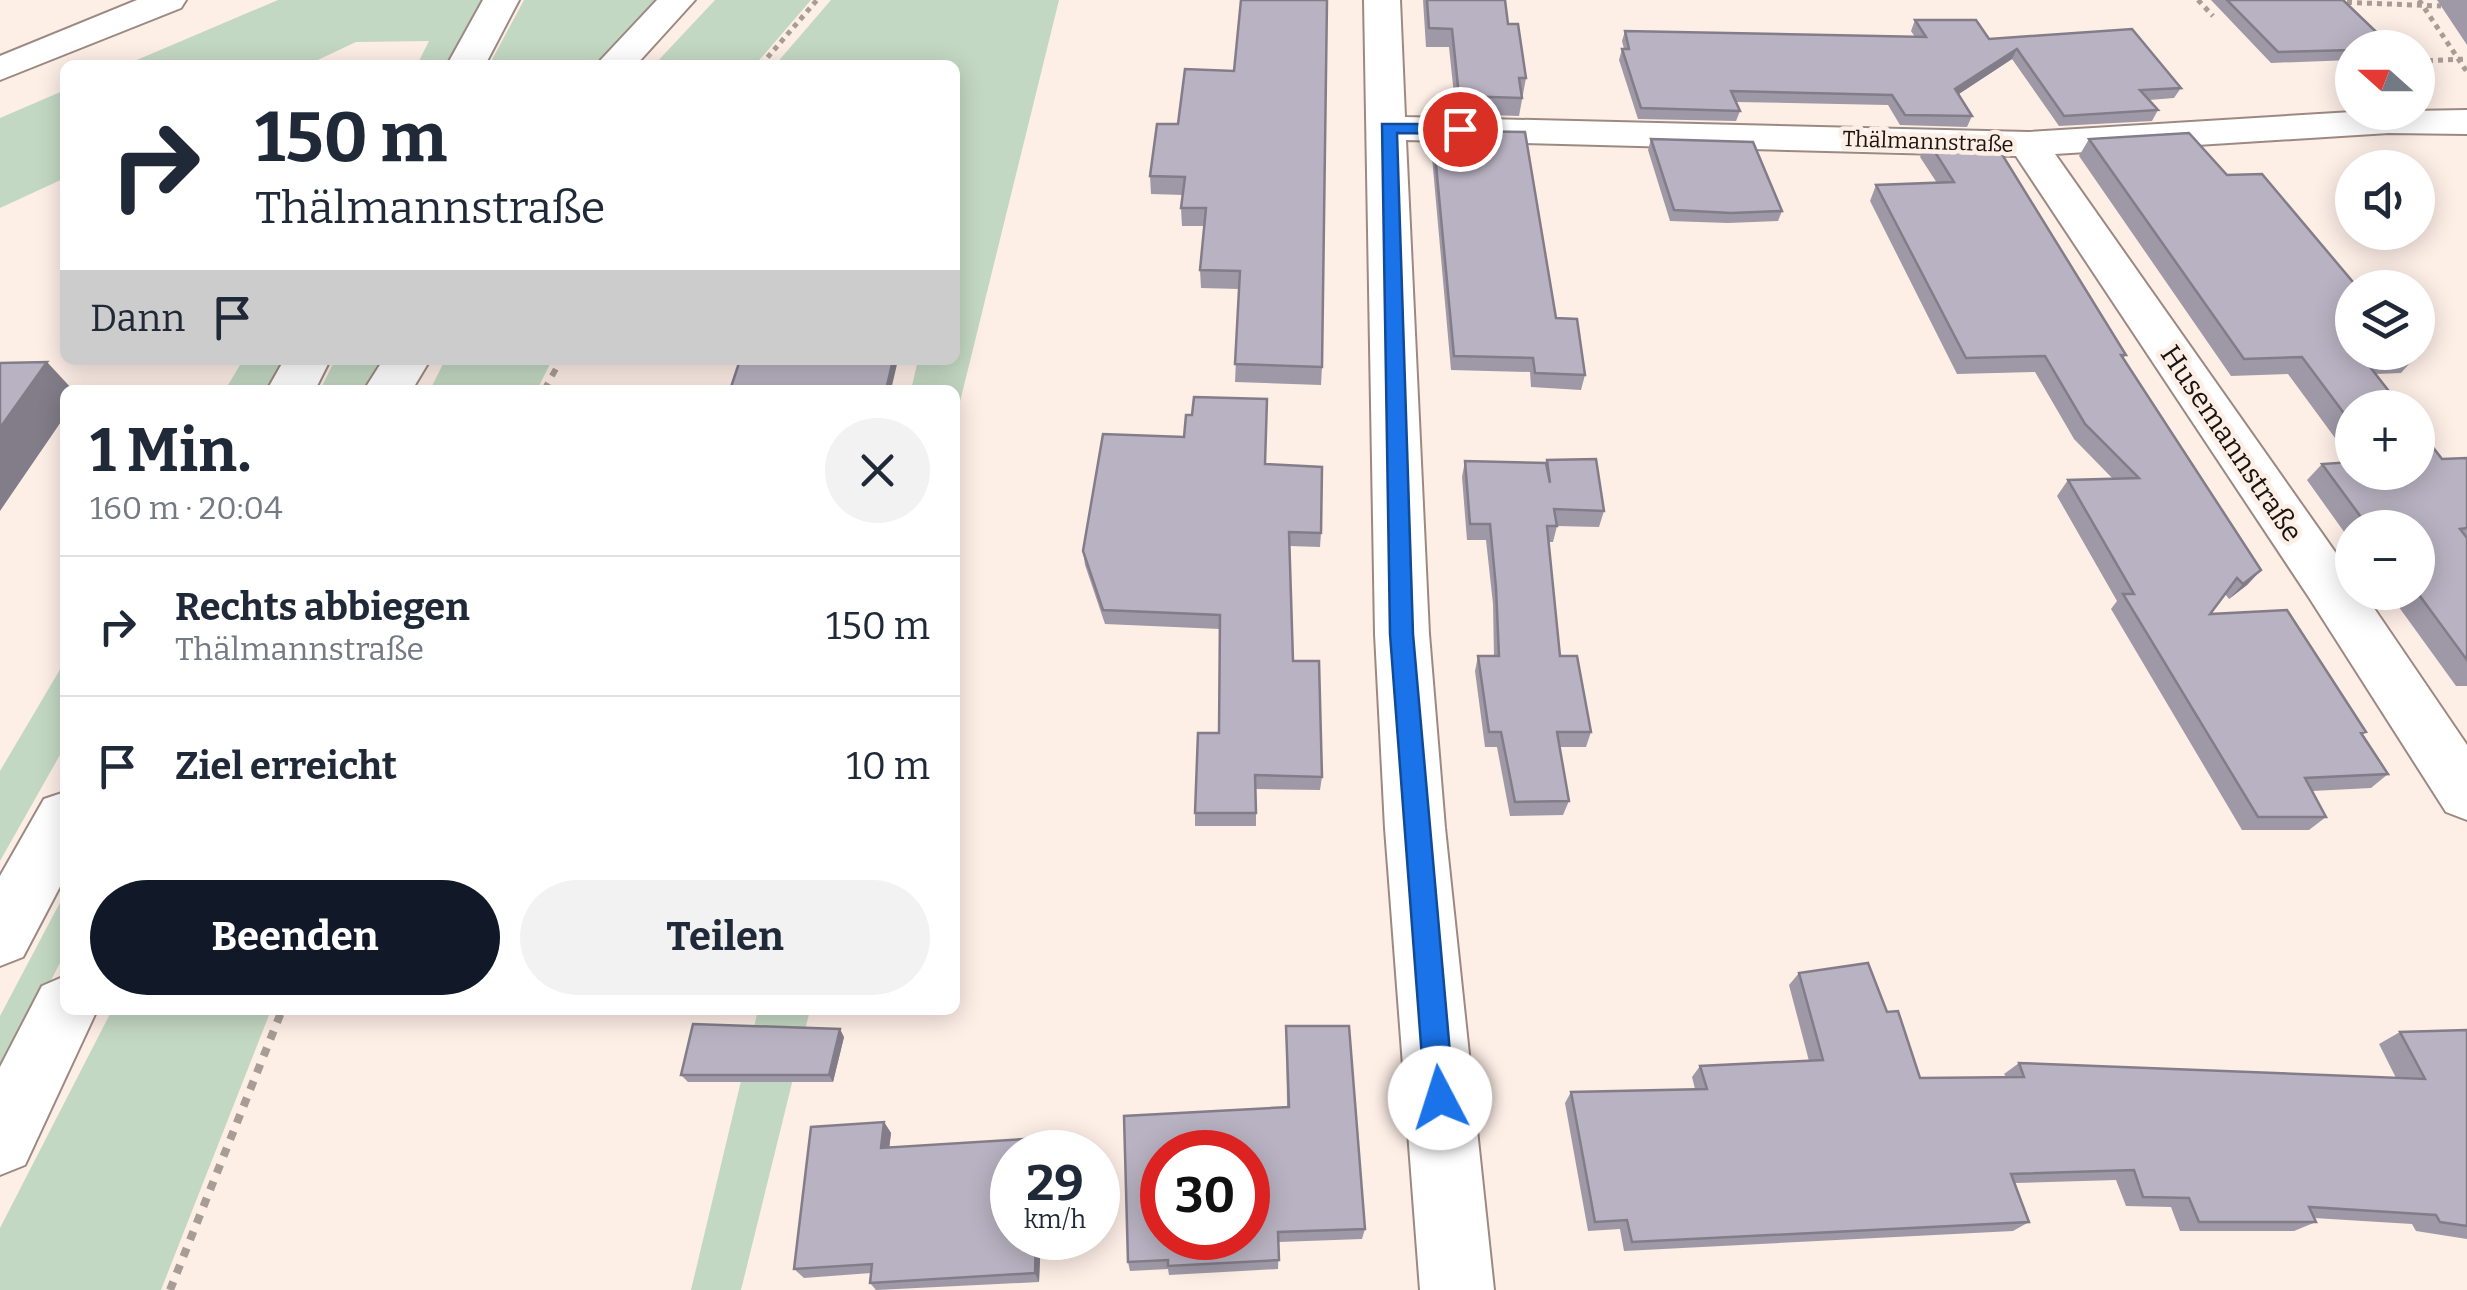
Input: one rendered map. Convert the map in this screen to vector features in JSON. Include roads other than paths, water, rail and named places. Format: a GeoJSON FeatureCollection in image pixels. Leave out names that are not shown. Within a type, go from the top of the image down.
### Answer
{"type":"FeatureCollection","features":[{"type":"Feature","properties":{"kind":"main road"},"geometry":{"type":"LineString","coordinates":[[0,33],[83,0]]}},
{"type":"Feature","properties":{"kind":"main road"},"geometry":{"type":"LineString","coordinates":[[0,68],[168,0]]}},
{"type":"Feature","properties":{"kind":"main road"},"geometry":{"type":"LineString","coordinates":[[469,60],[501,0]]}},
{"type":"Feature","properties":{"kind":"main road"},"geometry":{"type":"LineString","coordinates":[[621,60],[677,0]]}},
{"type":"Feature","properties":{"kind":"main road"},"geometry":{"type":"LineString","coordinates":[[1382,0],[1402,634],[1415,828],[1457,1290]]}},
{"type":"Feature","properties":{"kind":"main road","name":"Thälmannstraße"},"geometry":{"type":"LineString","coordinates":[[1388,128],[2028,144],[2389,121],[2467,122]]}},
{"type":"Feature","properties":{"kind":"main road","name":"Husemannstraße"},"geometry":{"type":"LineString","coordinates":[[2028,144],[2351,616],[2467,794]]}},
{"type":"Feature","properties":{"kind":"main road"},"geometry":{"type":"LineString","coordinates":[[0,936],[60,827]]}},
{"type":"Feature","properties":{"kind":"main road"},"geometry":{"type":"LineString","coordinates":[[0,1140],[62,1015]]}}]}
